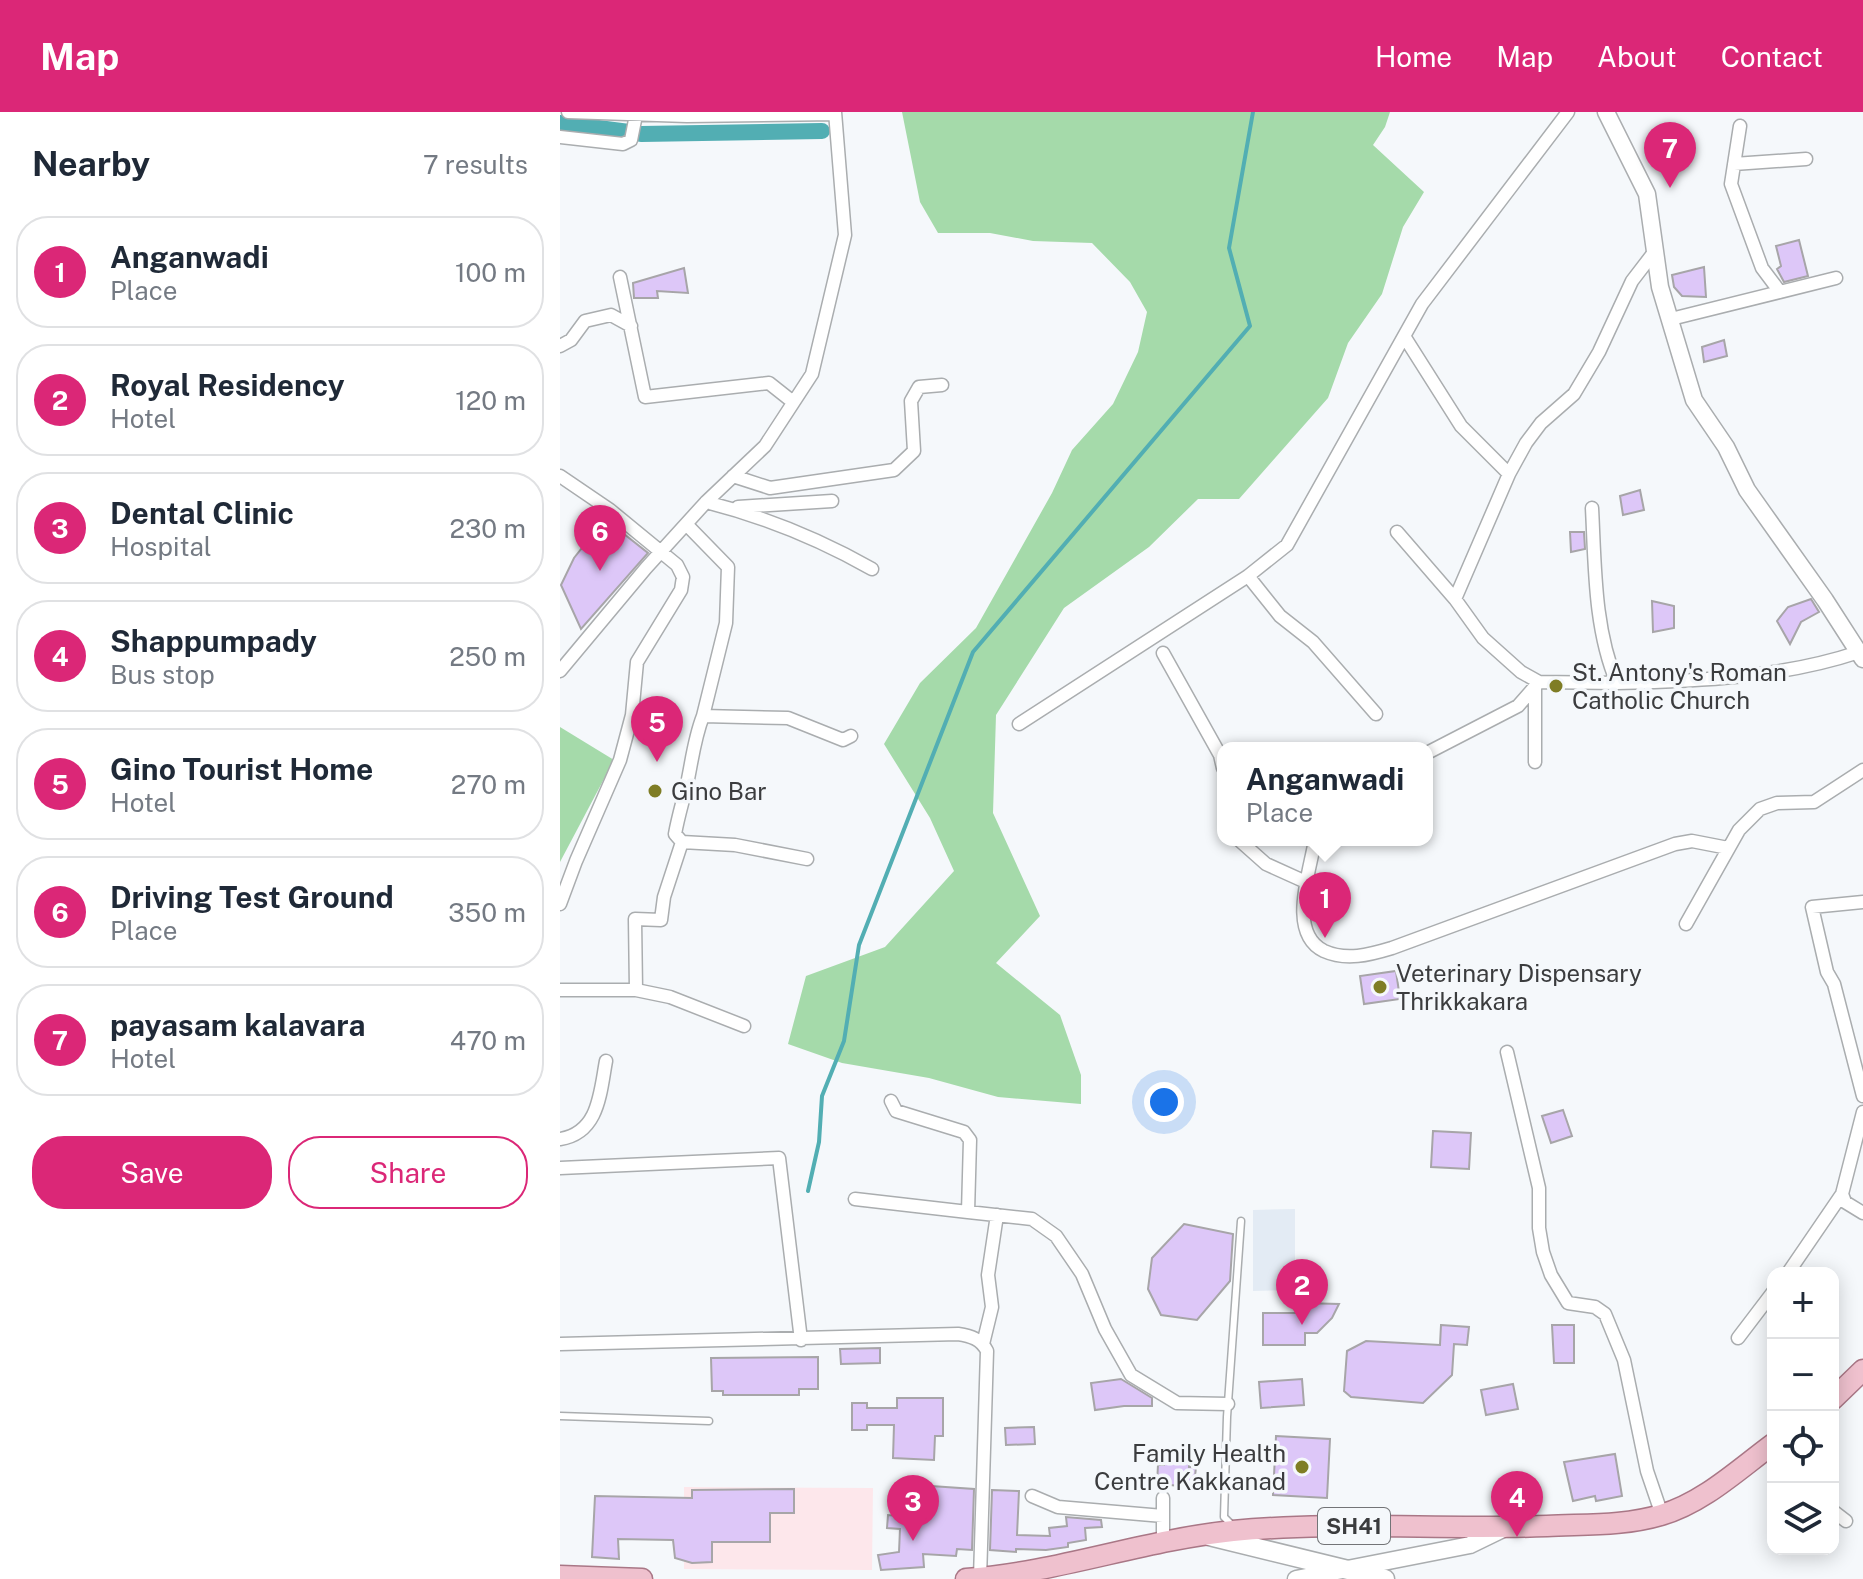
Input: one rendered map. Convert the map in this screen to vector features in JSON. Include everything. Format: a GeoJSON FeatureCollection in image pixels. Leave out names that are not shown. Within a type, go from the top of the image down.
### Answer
{"type":"FeatureCollection","features":[{"type":"Feature","properties":{"kind":"main road"},"geometry":{"type":"LineString","coordinates":[[1839,1393],[1863,1370]]}},
{"type":"Feature","properties":{"kind":"main road","name":"SH41"},"geometry":{"type":"LineString","coordinates":[[966,1579],[1094,1559],[1202,1534],[1306,1526],[1506,1527],[1616,1523],[1662,1515],[1698,1498],[1767,1453]]}},
{"type":"Feature","properties":{"kind":"main road"},"geometry":{"type":"LineString","coordinates":[[1202,1534],[1385,1579]]}},
{"type":"Feature","properties":{"kind":"main road"},"geometry":{"type":"LineString","coordinates":[[561,1577],[642,1579]]}},
{"type":"Feature","properties":{"kind":"street"},"geometry":{"type":"LineString","coordinates":[[560,671],[660,552],[706,502],[765,446],[812,374],[845,235],[835,113],[636,115],[568,112]]}},
{"type":"Feature","properties":{"kind":"street"},"geometry":{"type":"LineString","coordinates":[[1019,724],[1248,576],[1287,545],[1422,304],[1568,112]]}},
{"type":"Feature","properties":{"kind":"street"},"geometry":{"type":"LineString","coordinates":[[1397,532],[1455,599],[1483,638],[1537,686],[1717,680],[1861,656],[1747,490],[1726,447],[1694,400],[1660,287],[1647,194],[1606,112]]}},
{"type":"Feature","properties":{"kind":"street"},"geometry":{"type":"LineString","coordinates":[[560,137],[623,144],[631,140],[636,115]]}},
{"type":"Feature","properties":{"kind":"street"},"geometry":{"type":"LineString","coordinates":[[1740,126],[1731,184],[1762,268],[1780,292]]}},
{"type":"Feature","properties":{"kind":"street"},"geometry":{"type":"LineString","coordinates":[[1734,164],[1806,159]]}},
{"type":"Feature","properties":{"kind":"street"},"geometry":{"type":"LineString","coordinates":[[1455,599],[1509,474],[1541,423],[1574,394],[1599,352],[1632,281],[1655,251]]}},
{"type":"Feature","properties":{"kind":"street"},"geometry":{"type":"LineString","coordinates":[[620,277],[645,397],[769,383],[793,402]]}},
{"type":"Feature","properties":{"kind":"street"},"geometry":{"type":"LineString","coordinates":[[1671,319],[1836,278]]}},
{"type":"Feature","properties":{"kind":"street"},"geometry":{"type":"LineString","coordinates":[[560,346],[571,340],[585,321],[611,315],[631,326]]}},
{"type":"Feature","properties":{"kind":"street"},"geometry":{"type":"LineString","coordinates":[[1404,336],[1461,426],[1509,474]]}},
{"type":"Feature","properties":{"kind":"street"},"geometry":{"type":"LineString","coordinates":[[733,476],[770,488],[894,470],[914,451],[911,401],[919,387],[942,385]]}},
{"type":"Feature","properties":{"kind":"street"},"geometry":{"type":"LineString","coordinates":[[560,476],[610,510],[677,565],[683,577],[681,590],[637,662],[632,715],[620,760],[560,904]]}},
{"type":"Feature","properties":{"kind":"street"},"geometry":{"type":"LineString","coordinates":[[731,508],[832,501]]}},
{"type":"Feature","properties":{"kind":"street"},"geometry":{"type":"LineString","coordinates":[[706,502],[764,518],[833,547],[872,569]]}},
{"type":"Feature","properties":{"kind":"street"},"geometry":{"type":"LineString","coordinates":[[1592,508],[1595,588],[1603,623],[1605,655],[1617,683]]}},
{"type":"Feature","properties":{"kind":"street"},"geometry":{"type":"LineString","coordinates":[[686,524],[728,567],[726,623],[703,716],[694,737],[675,834],[682,842],[735,845],[807,859]]}},
{"type":"Feature","properties":{"kind":"street"},"geometry":{"type":"LineString","coordinates":[[1248,576],[1280,616],[1313,642],[1376,714]]}},
{"type":"Feature","properties":{"kind":"street"},"geometry":{"type":"LineString","coordinates":[[1163,653],[1217,750]]}},
{"type":"Feature","properties":{"kind":"street"},"geometry":{"type":"LineString","coordinates":[[1433,750],[1518,706],[1537,686]]}},
{"type":"Feature","properties":{"kind":"street"},"geometry":{"type":"LineString","coordinates":[[1535,762],[1537,686]]}},
{"type":"Feature","properties":{"kind":"street"},"geometry":{"type":"LineString","coordinates":[[703,716],[788,718],[843,740],[851,736]]}},
{"type":"Feature","properties":{"kind":"street"},"geometry":{"type":"LineString","coordinates":[[1686,924],[1739,830],[1760,809],[1777,803],[1814,802],[1863,770]]}},
{"type":"Feature","properties":{"kind":"street"},"geometry":{"type":"LineString","coordinates":[[1314,846],[1303,927],[1306,936],[1313,946],[1330,953],[1367,956],[1675,844],[1692,841],[1728,848]]}},
{"type":"Feature","properties":{"kind":"street"},"geometry":{"type":"LineString","coordinates":[[636,990],[635,919],[661,920],[664,897],[682,842]]}},
{"type":"Feature","properties":{"kind":"street"},"geometry":{"type":"LineString","coordinates":[[1246,846],[1266,864],[1308,883]]}},
{"type":"Feature","properties":{"kind":"street"},"geometry":{"type":"LineString","coordinates":[[1863,902],[1812,907],[1827,972],[1834,984],[1863,1096]]}},
{"type":"Feature","properties":{"kind":"street"},"geometry":{"type":"LineString","coordinates":[[560,990],[636,990],[670,997],[744,1026]]}},
{"type":"Feature","properties":{"kind":"street"},"geometry":{"type":"LineString","coordinates":[[1507,1052],[1539,1188],[1539,1228],[1551,1275],[1568,1303],[1595,1307],[1605,1314],[1624,1360],[1647,1471],[1662,1515]]}},
{"type":"Feature","properties":{"kind":"street"},"geometry":{"type":"LineString","coordinates":[[560,1139],[580,1133],[592,1120],[606,1061]]}},
{"type":"Feature","properties":{"kind":"street"},"geometry":{"type":"LineString","coordinates":[[891,1101],[896,1111],[964,1132],[970,1140],[968,1212]]}},
{"type":"Feature","properties":{"kind":"street"},"geometry":{"type":"LineString","coordinates":[[1792,1267],[1842,1194],[1863,1112]]}},
{"type":"Feature","properties":{"kind":"street"},"geometry":{"type":"LineString","coordinates":[[560,1168],[779,1158],[801,1340]]}},
{"type":"Feature","properties":{"kind":"street"},"geometry":{"type":"LineString","coordinates":[[1842,1194],[1845,1202],[1863,1213]]}},
{"type":"Feature","properties":{"kind":"street"},"geometry":{"type":"LineString","coordinates":[[855,1199],[1032,1219],[1056,1236],[1082,1274],[1105,1329],[1131,1375],[1177,1403],[1228,1404]]}},
{"type":"Feature","properties":{"kind":"street"},"geometry":{"type":"LineString","coordinates":[[983,1344],[992,1307],[988,1275],[997,1215]]}},
{"type":"Feature","properties":{"kind":"street"},"geometry":{"type":"LineString","coordinates":[[1738,1338],[1767,1300]]}},
{"type":"Feature","properties":{"kind":"street"},"geometry":{"type":"LineString","coordinates":[[560,1344],[968,1335],[983,1344],[987,1351],[980,1578]]}},
{"type":"Feature","properties":{"kind":"street"},"geometry":{"type":"LineString","coordinates":[[1032,1496],[1058,1507],[1163,1516]]}},
{"type":"Feature","properties":{"kind":"street"},"geometry":{"type":"LineString","coordinates":[[1163,1498],[1163,1543]]}},
{"type":"Feature","properties":{"kind":"street"},"geometry":{"type":"LineString","coordinates":[[1839,1516],[1846,1521]]}},
{"type":"Feature","properties":{"kind":"street"},"geometry":{"type":"LineString","coordinates":[[1296,1579],[1470,1545],[1506,1527]]}},
{"type":"Feature","properties":{"kind":"lane"},"geometry":{"type":"LineString","coordinates":[[1237,1531],[1224,1517],[1228,1404],[1241,1221]]}},
{"type":"Feature","properties":{"kind":"lane"},"geometry":{"type":"LineString","coordinates":[[560,1416],[709,1421]]}},
{"type":"Feature","properties":{"kind":"shaded area"},"geometry":{"type":"Polygon","coordinates":[[[1295,1209],[1295,1290],[1253,1291],[1253,1210],[1295,1209]]]}},
{"type":"Feature","properties":{"kind":"shaded area"},"geometry":{"type":"Polygon","coordinates":[[[684,1487],[873,1488],[872,1570],[684,1569],[684,1487]]]}},
{"type":"Feature","properties":{"kind":"green space"},"geometry":{"type":"Polygon","coordinates":[[[902,112],[1390,112],[1385,127],[1373,145],[1424,192],[1403,227],[1382,294],[1348,343],[1328,398],[1239,499],[1198,499],[1149,547],[1064,608],[996,715],[993,813],[1040,916],[996,963],[1060,1015],[1081,1075],[1081,1104],[998,1097],[929,1078],[842,1063],[788,1044],[806,976],[885,947],[954,871],[930,818],[884,744],[920,683],[976,628],[1052,493],[1072,450],[1113,404],[1138,352],[1147,312],[1130,282],[1092,243],[1033,241],[990,233],[938,233],[920,202],[902,112]]]}},
{"type":"Feature","properties":{"kind":"green space"},"geometry":{"type":"Polygon","coordinates":[[[560,727],[614,760],[560,862],[560,727]]]}},
{"type":"Feature","properties":{"kind":"building"},"geometry":{"type":"Polygon","coordinates":[[[1799,240],[1808,276],[1784,282],[1777,269],[1781,266],[1776,246],[1799,240]]]}},
{"type":"Feature","properties":{"kind":"building"},"geometry":{"type":"Polygon","coordinates":[[[1704,267],[1706,297],[1682,296],[1674,287],[1672,275],[1704,267]]]}},
{"type":"Feature","properties":{"kind":"building"},"geometry":{"type":"Polygon","coordinates":[[[684,268],[688,293],[657,291],[658,298],[634,298],[633,283],[684,268]]]}},
{"type":"Feature","properties":{"kind":"building"},"geometry":{"type":"Polygon","coordinates":[[[1724,340],[1727,356],[1704,362],[1702,347],[1724,340]]]}},
{"type":"Feature","properties":{"kind":"building"},"geometry":{"type":"Polygon","coordinates":[[[1640,490],[1644,510],[1623,515],[1620,496],[1640,490]]]}},
{"type":"Feature","properties":{"kind":"building"},"geometry":{"type":"Polygon","coordinates":[[[605,519],[648,553],[581,629],[561,585],[574,558],[605,519]]]}},
{"type":"Feature","properties":{"kind":"building"},"geometry":{"type":"Polygon","coordinates":[[[1570,532],[1584,532],[1585,549],[1571,552],[1570,532]]]}},
{"type":"Feature","properties":{"kind":"building"},"geometry":{"type":"Polygon","coordinates":[[[1811,599],[1819,612],[1801,622],[1790,644],[1777,621],[1788,607],[1811,599]]]}},
{"type":"Feature","properties":{"kind":"building"},"geometry":{"type":"Polygon","coordinates":[[[1652,601],[1674,606],[1674,628],[1653,632],[1652,601]]]}},
{"type":"Feature","properties":{"kind":"building","name":"Veterinary Dispensary Thrikkakara"},"geometry":{"type":"Polygon","coordinates":[[[1396,971],[1400,999],[1364,1004],[1360,976],[1396,971]]]}},
{"type":"Feature","properties":{"kind":"building"},"geometry":{"type":"Polygon","coordinates":[[[1563,1110],[1572,1136],[1551,1143],[1542,1116],[1563,1110]]]}},
{"type":"Feature","properties":{"kind":"building"},"geometry":{"type":"Polygon","coordinates":[[[1433,1131],[1471,1133],[1469,1169],[1431,1167],[1433,1131]]]}},
{"type":"Feature","properties":{"kind":"building"},"geometry":{"type":"Polygon","coordinates":[[[1184,1224],[1233,1234],[1230,1281],[1197,1320],[1161,1315],[1148,1289],[1152,1258],[1184,1224]]]}},
{"type":"Feature","properties":{"kind":"building"},"geometry":{"type":"Polygon","coordinates":[[[1302,1303],[1339,1304],[1332,1318],[1317,1333],[1305,1333],[1305,1345],[1263,1345],[1263,1313],[1302,1313],[1302,1303]]]}},
{"type":"Feature","properties":{"kind":"building"},"geometry":{"type":"Polygon","coordinates":[[[1441,1325],[1469,1327],[1467,1345],[1454,1344],[1452,1375],[1423,1403],[1351,1397],[1344,1391],[1347,1351],[1366,1341],[1440,1345],[1441,1325]]]}},
{"type":"Feature","properties":{"kind":"building"},"geometry":{"type":"Polygon","coordinates":[[[1552,1325],[1574,1325],[1574,1363],[1554,1363],[1552,1325]]]}},
{"type":"Feature","properties":{"kind":"building"},"geometry":{"type":"Polygon","coordinates":[[[880,1348],[880,1363],[841,1364],[840,1349],[880,1348]]]}},
{"type":"Feature","properties":{"kind":"building"},"geometry":{"type":"Polygon","coordinates":[[[818,1357],[818,1389],[799,1389],[799,1395],[723,1395],[723,1391],[712,1391],[711,1358],[818,1357]]]}},
{"type":"Feature","properties":{"kind":"building"},"geometry":{"type":"Polygon","coordinates":[[[1121,1379],[1152,1398],[1152,1406],[1095,1410],[1091,1383],[1121,1379]]]}},
{"type":"Feature","properties":{"kind":"building"},"geometry":{"type":"Polygon","coordinates":[[[1302,1379],[1304,1405],[1261,1408],[1259,1382],[1302,1379]]]}},
{"type":"Feature","properties":{"kind":"building"},"geometry":{"type":"Polygon","coordinates":[[[1513,1384],[1518,1409],[1486,1415],[1481,1390],[1513,1384]]]}},
{"type":"Feature","properties":{"kind":"building"},"geometry":{"type":"Polygon","coordinates":[[[897,1398],[943,1398],[943,1436],[935,1436],[934,1460],[893,1458],[894,1425],[867,1425],[867,1430],[852,1430],[852,1403],[867,1403],[867,1408],[897,1408],[897,1398]]]}},
{"type":"Feature","properties":{"kind":"building"},"geometry":{"type":"Polygon","coordinates":[[[1034,1427],[1035,1444],[1006,1445],[1005,1428],[1034,1427]]]}},
{"type":"Feature","properties":{"kind":"building","name":"Family Health Centre Kakkanad"},"geometry":{"type":"Polygon","coordinates":[[[1276,1436],[1330,1439],[1327,1498],[1273,1495],[1276,1436]]]}},
{"type":"Feature","properties":{"kind":"building"},"geometry":{"type":"Polygon","coordinates":[[[1165,1450],[1190,1452],[1189,1467],[1196,1467],[1194,1487],[1157,1484],[1158,1465],[1164,1465],[1165,1450]]]}},
{"type":"Feature","properties":{"kind":"building"},"geometry":{"type":"Polygon","coordinates":[[[1615,1454],[1622,1496],[1596,1501],[1595,1496],[1573,1501],[1564,1462],[1615,1454]]]}},
{"type":"Feature","properties":{"kind":"building"},"geometry":{"type":"Polygon","coordinates":[[[931,1486],[974,1489],[972,1550],[957,1549],[956,1556],[923,1554],[924,1567],[881,1570],[878,1555],[899,1552],[900,1529],[887,1528],[888,1515],[897,1516],[901,1493],[931,1498],[931,1486]]]}},
{"type":"Feature","properties":{"kind":"building"},"geometry":{"type":"Polygon","coordinates":[[[794,1489],[794,1513],[770,1513],[770,1542],[712,1542],[712,1562],[692,1563],[675,1558],[673,1540],[618,1539],[619,1559],[592,1557],[595,1496],[692,1498],[692,1490],[794,1489]]]}},
{"type":"Feature","properties":{"kind":"building"},"geometry":{"type":"Polygon","coordinates":[[[992,1490],[1019,1491],[1017,1535],[1050,1536],[1049,1528],[1067,1526],[1066,1517],[1101,1520],[1102,1527],[1085,1528],[1086,1540],[1068,1543],[1068,1547],[1016,1549],[1016,1552],[990,1550],[992,1490]]]}},
{"type":"Feature","properties":{"kind":"waterway"},"geometry":{"type":"LineString","coordinates":[[808,1191],[819,1142],[822,1096],[844,1041],[859,945],[973,652],[1250,326],[1229,248],[1253,112]]}},
{"type":"Feature","properties":{"kind":"waterway"},"geometry":{"type":"LineString","coordinates":[[560,123],[629,132]]}},
{"type":"Feature","properties":{"kind":"waterway"},"geometry":{"type":"LineString","coordinates":[[641,134],[822,131]]}},
{"type":"Feature","properties":{"kind":"place","name":"payasam kalavara"},"geometry":{"type":"Point","coordinates":[1670,188]}},
{"type":"Feature","properties":{"kind":"place","name":"Driving Test Ground"},"geometry":{"type":"Point","coordinates":[600,571]}},
{"type":"Feature","properties":{"kind":"place","name":"St. Antony's Roman Catholic Church"},"geometry":{"type":"Point","coordinates":[1556,686]}},
{"type":"Feature","properties":{"kind":"place","name":"Gino Tourist Home"},"geometry":{"type":"Point","coordinates":[657,762]}},
{"type":"Feature","properties":{"kind":"place","name":"Gino Bar"},"geometry":{"type":"Point","coordinates":[655,791]}},
{"type":"Feature","properties":{"kind":"place","name":"Anganwadi"},"geometry":{"type":"Point","coordinates":[1325,938]}},
{"type":"Feature","properties":{"kind":"place","name":"Veterinary Dispensary Thrikkakara"},"geometry":{"type":"Point","coordinates":[1380,987]}},
{"type":"Feature","properties":{"kind":"place","name":"Royal Residency"},"geometry":{"type":"Point","coordinates":[1302,1325]}},
{"type":"Feature","properties":{"kind":"place","name":"Family Health Centre Kakkanad"},"geometry":{"type":"Point","coordinates":[1302,1467]}},
{"type":"Feature","properties":{"kind":"place","name":"Shappumpady"},"geometry":{"type":"Point","coordinates":[1517,1537]}},
{"type":"Feature","properties":{"kind":"place","name":"Dental Clinic"},"geometry":{"type":"Point","coordinates":[913,1541]}}]}
